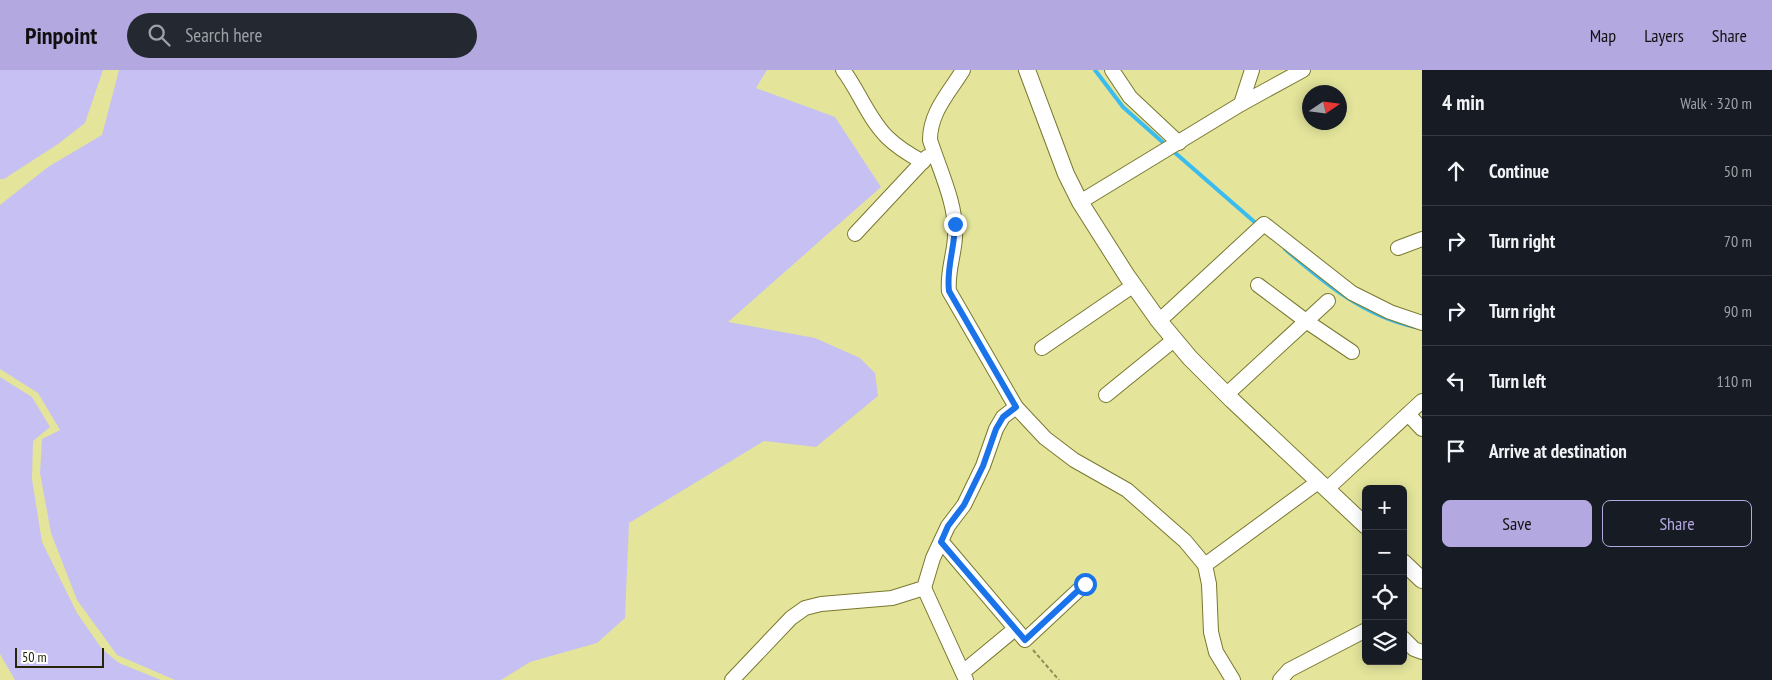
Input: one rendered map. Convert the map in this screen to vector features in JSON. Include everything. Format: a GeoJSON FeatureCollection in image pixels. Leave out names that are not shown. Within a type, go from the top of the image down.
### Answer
{"type":"FeatureCollection","features":[{"type":"Feature","properties":{"kind":"street"},"geometry":{"type":"LineString","coordinates":[[843,70],[873,119],[886,136],[922,162]]}},
{"type":"Feature","properties":{"kind":"street"},"geometry":{"type":"LineString","coordinates":[[963,70],[932,119],[930,140],[952,208],[955,224],[955,237],[948,280],[949,291],[1016,407],[1052,445],[1074,460],[1127,490],[1185,541],[1205,565],[1209,584],[1211,632],[1216,652],[1232,680]]}},
{"type":"Feature","properties":{"kind":"street"},"geometry":{"type":"LineString","coordinates":[[1027,70],[1049,132],[1080,202],[1159,321],[1226,395],[1362,522]]}},
{"type":"Feature","properties":{"kind":"street"},"geometry":{"type":"LineString","coordinates":[[1112,70],[1130,97],[1179,143]]}},
{"type":"Feature","properties":{"kind":"street"},"geometry":{"type":"LineString","coordinates":[[1241,104],[1252,70]]}},
{"type":"Feature","properties":{"kind":"street"},"geometry":{"type":"LineString","coordinates":[[1080,202],[1241,104],[1303,70]]}},
{"type":"Feature","properties":{"kind":"street"},"geometry":{"type":"LineString","coordinates":[[855,234],[933,151]]}},
{"type":"Feature","properties":{"kind":"street"},"geometry":{"type":"LineString","coordinates":[[1159,321],[1264,224],[1352,293],[1390,312],[1422,323]]}},
{"type":"Feature","properties":{"kind":"street"},"geometry":{"type":"LineString","coordinates":[[1398,248],[1422,239]]}},
{"type":"Feature","properties":{"kind":"street"},"geometry":{"type":"LineString","coordinates":[[1042,348],[1134,285]]}},
{"type":"Feature","properties":{"kind":"street"},"geometry":{"type":"LineString","coordinates":[[1258,285],[1352,352]]}},
{"type":"Feature","properties":{"kind":"street"},"geometry":{"type":"LineString","coordinates":[[1226,395],[1328,301]]}},
{"type":"Feature","properties":{"kind":"street"},"geometry":{"type":"LineString","coordinates":[[1106,395],[1175,339]]}},
{"type":"Feature","properties":{"kind":"street"},"geometry":{"type":"LineString","coordinates":[[1205,565],[1322,485],[1422,401]]}},
{"type":"Feature","properties":{"kind":"street"},"geometry":{"type":"LineString","coordinates":[[1015,629],[964,676],[924,588],[933,558],[948,526],[964,505],[983,466],[996,429],[1003,417],[1016,407]]}},
{"type":"Feature","properties":{"kind":"street"},"geometry":{"type":"LineString","coordinates":[[1408,414],[1422,429]]}},
{"type":"Feature","properties":{"kind":"street"},"geometry":{"type":"LineString","coordinates":[[941,542],[1025,640],[1085,584]]}},
{"type":"Feature","properties":{"kind":"street"},"geometry":{"type":"LineString","coordinates":[[1407,566],[1422,580]]}},
{"type":"Feature","properties":{"kind":"street"},"geometry":{"type":"LineString","coordinates":[[732,680],[791,618],[804,608],[821,604],[892,598],[924,588]]}},
{"type":"Feature","properties":{"kind":"street"},"geometry":{"type":"LineString","coordinates":[[1280,680],[1289,670],[1362,632]]}},
{"type":"Feature","properties":{"kind":"street"},"geometry":{"type":"LineString","coordinates":[[1407,642],[1414,649],[1422,652]]}},
{"type":"Feature","properties":{"kind":"path"},"geometry":{"type":"LineString","coordinates":[[1025,640],[1059,680]]}},
{"type":"Feature","properties":{"kind":"shaded area"},"geometry":{"type":"Polygon","coordinates":[[[0,70],[103,70],[85,123],[58,144],[4,179],[0,179],[0,70]]]}},
{"type":"Feature","properties":{"kind":"shaded area"},"geometry":{"type":"Polygon","coordinates":[[[119,70],[767,70],[756,88],[835,117],[881,187],[728,322],[815,338],[860,358],[875,373],[878,396],[816,447],[764,441],[629,523],[625,618],[597,643],[530,662],[501,680],[175,680],[117,655],[77,600],[51,533],[40,473],[42,439],[60,430],[38,393],[0,369],[0,205],[48,167],[102,135],[119,70]]]}},
{"type":"Feature","properties":{"kind":"shaded area"},"geometry":{"type":"Polygon","coordinates":[[[0,377],[32,397],[50,427],[33,441],[32,479],[42,542],[77,613],[102,649],[119,663],[161,680],[15,680],[0,654],[0,377]]]}},
{"type":"Feature","properties":{"kind":"waterway"},"geometry":{"type":"LineString","coordinates":[[1095,70],[1123,107],[1167,146]]}},
{"type":"Feature","properties":{"kind":"waterway"},"geometry":{"type":"LineString","coordinates":[[1173,151],[1258,225]]}},
{"type":"Feature","properties":{"kind":"waterway"},"geometry":{"type":"LineString","coordinates":[[1285,249],[1346,297],[1379,315],[1415,327]]}},
{"type":"Feature","properties":{"kind":"route"},"geometry":{"type":"LineString","coordinates":[[955,224],[954,246],[949,264],[949,291],[1016,407],[1003,417],[996,429],[983,466],[964,505],[948,526],[941,542],[1025,640],[1085,584]]}}]}
